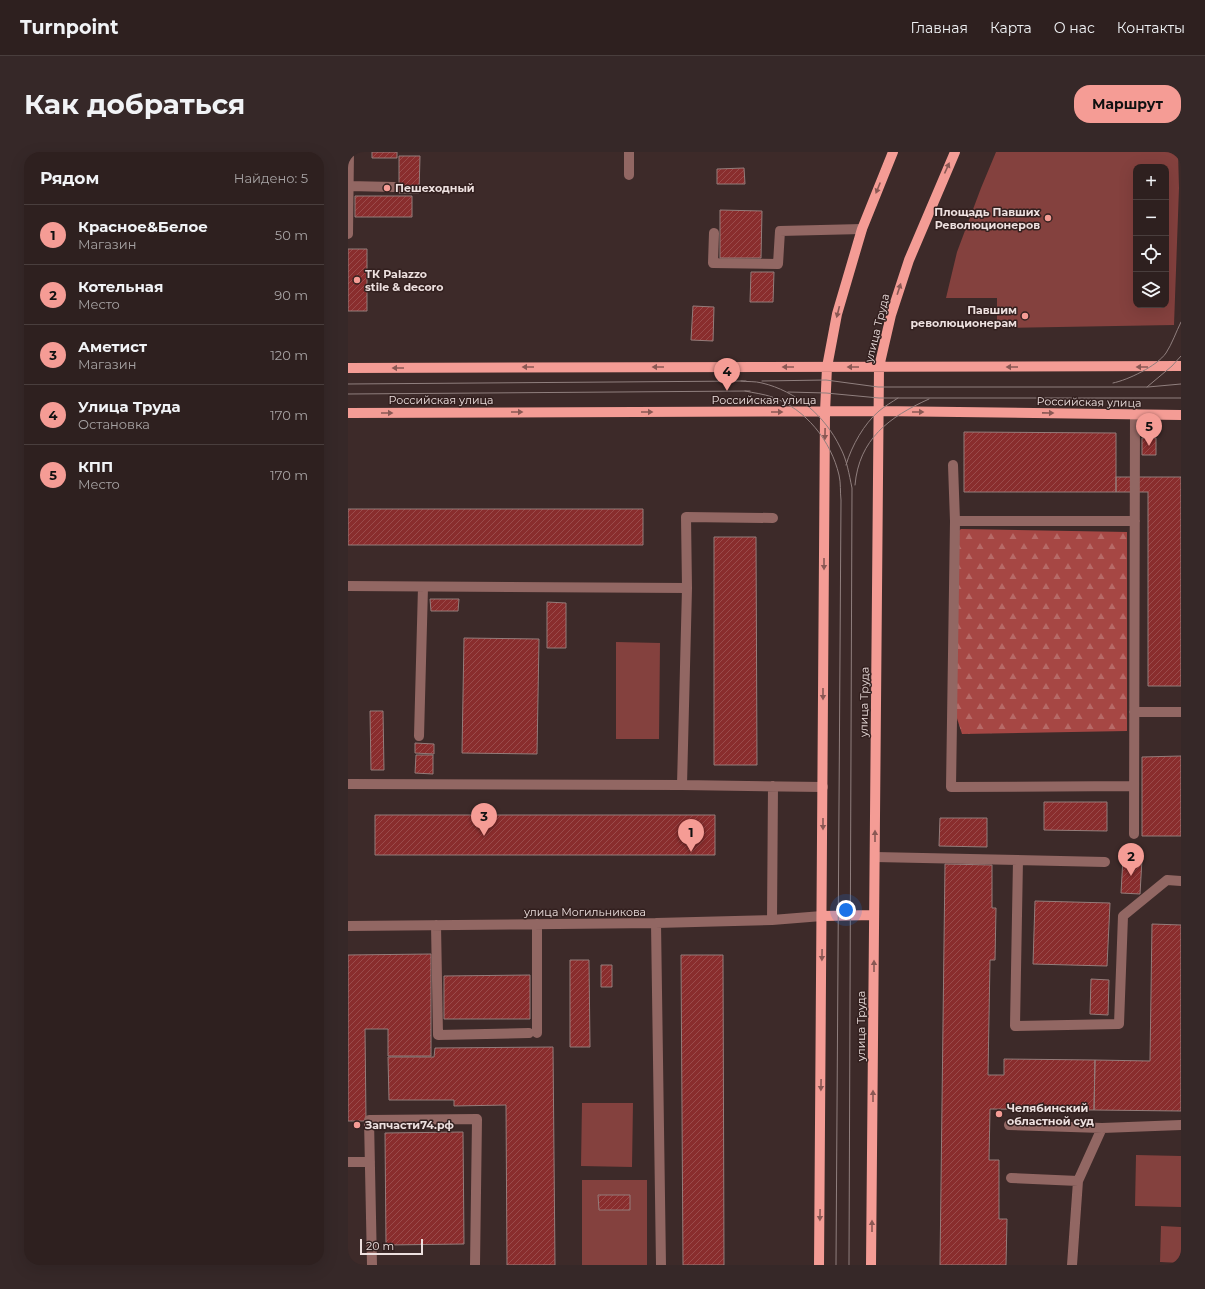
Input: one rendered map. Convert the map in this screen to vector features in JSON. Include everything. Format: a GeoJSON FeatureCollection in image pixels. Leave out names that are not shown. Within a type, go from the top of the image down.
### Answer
{"type":"FeatureCollection","features":[{"type":"Feature","properties":{"kind":"main road"},"geometry":{"type":"LineString","coordinates":[[819,1265],[825,412],[827,367],[839,308],[862,229],[893,152]]}},
{"type":"Feature","properties":{"kind":"main road","name":"улица Труда"},"geometry":{"type":"LineString","coordinates":[[871,1265],[879,367],[891,315],[909,260],[954,152]]}},
{"type":"Feature","properties":{"kind":"main road"},"geometry":{"type":"LineString","coordinates":[[348,368],[1181,366]]}},
{"type":"Feature","properties":{"kind":"main road","name":"Российская улица"},"geometry":{"type":"LineString","coordinates":[[348,413],[879,412],[1181,415]]}},
{"type":"Feature","properties":{"kind":"main road"},"geometry":{"type":"LineString","coordinates":[[822,916],[874,915]]}},
{"type":"Feature","properties":{"kind":"street"},"geometry":{"type":"LineString","coordinates":[[348,234],[349,152]]}},
{"type":"Feature","properties":{"kind":"street"},"geometry":{"type":"LineString","coordinates":[[628,152],[629,175]]}},
{"type":"Feature","properties":{"kind":"street"},"geometry":{"type":"LineString","coordinates":[[348,186],[394,186]]}},
{"type":"Feature","properties":{"kind":"street"},"geometry":{"type":"LineString","coordinates":[[714,234],[714,263],[778,264],[780,231],[862,229]]}},
{"type":"Feature","properties":{"kind":"street"},"geometry":{"type":"LineString","coordinates":[[1134,834],[1135,414]]}},
{"type":"Feature","properties":{"kind":"street"},"geometry":{"type":"LineString","coordinates":[[953,465],[955,521],[951,787],[1134,786]]}},
{"type":"Feature","properties":{"kind":"street"},"geometry":{"type":"LineString","coordinates":[[682,785],[687,588],[686,517],[773,518]]}},
{"type":"Feature","properties":{"kind":"street"},"geometry":{"type":"LineString","coordinates":[[955,521],[1134,522]]}},
{"type":"Feature","properties":{"kind":"street"},"geometry":{"type":"LineString","coordinates":[[348,586],[687,588]]}},
{"type":"Feature","properties":{"kind":"street"},"geometry":{"type":"LineString","coordinates":[[419,736],[423,586]]}},
{"type":"Feature","properties":{"kind":"street"},"geometry":{"type":"LineString","coordinates":[[1134,712],[1181,712]]}},
{"type":"Feature","properties":{"kind":"street"},"geometry":{"type":"LineString","coordinates":[[348,784],[823,787]]}},
{"type":"Feature","properties":{"kind":"street"},"geometry":{"type":"LineString","coordinates":[[772,920],[773,786]]}},
{"type":"Feature","properties":{"kind":"street"},"geometry":{"type":"LineString","coordinates":[[875,857],[1105,862]]}},
{"type":"Feature","properties":{"kind":"street"},"geometry":{"type":"LineString","coordinates":[[1018,860],[1015,1026],[1119,1024],[1123,916],[1167,880],[1181,881]]}},
{"type":"Feature","properties":{"kind":"street","name":"улица Могильникова"},"geometry":{"type":"LineString","coordinates":[[348,926],[656,923],[772,920],[822,916]]}},
{"type":"Feature","properties":{"kind":"street"},"geometry":{"type":"LineString","coordinates":[[656,923],[661,1265]]}},
{"type":"Feature","properties":{"kind":"street"},"geometry":{"type":"LineString","coordinates":[[436,925],[438,1035],[533,1033],[537,924]]}},
{"type":"Feature","properties":{"kind":"street"},"geometry":{"type":"LineString","coordinates":[[372,1265],[370,1120],[477,1119],[475,1265]]}},
{"type":"Feature","properties":{"kind":"street"},"geometry":{"type":"LineString","coordinates":[[1009,1125],[1102,1128],[1181,1125]]}},
{"type":"Feature","properties":{"kind":"street"},"geometry":{"type":"LineString","coordinates":[[1072,1265],[1078,1181],[1102,1128]]}},
{"type":"Feature","properties":{"kind":"street"},"geometry":{"type":"LineString","coordinates":[[348,1162],[370,1162]]}},
{"type":"Feature","properties":{"kind":"street"},"geometry":{"type":"LineString","coordinates":[[1011,1178],[1078,1181]]}},
{"type":"Feature","properties":{"kind":"shaded area","name":"Площадь Павших Революционеров"},"geometry":{"type":"Polygon","coordinates":[[[996,152],[1178,152],[1179,188],[1174,325],[997,328],[997,298],[946,298],[957,252],[996,152]]]}},
{"type":"Feature","properties":{"kind":"shaded area"},"geometry":{"type":"Polygon","coordinates":[[[616,642],[660,643],[659,739],[616,739],[616,642]]]}},
{"type":"Feature","properties":{"kind":"shaded area"},"geometry":{"type":"Polygon","coordinates":[[[582,1103],[633,1103],[632,1167],[581,1166],[582,1103]]]}},
{"type":"Feature","properties":{"kind":"shaded area"},"geometry":{"type":"Polygon","coordinates":[[[1136,1155],[1181,1156],[1181,1207],[1135,1206],[1136,1155]]]}},
{"type":"Feature","properties":{"kind":"shaded area"},"geometry":{"type":"Polygon","coordinates":[[[582,1180],[647,1180],[647,1265],[582,1265],[582,1180]]]}},
{"type":"Feature","properties":{"kind":"shaded area"},"geometry":{"type":"Polygon","coordinates":[[[1161,1226],[1181,1227],[1181,1263],[1160,1262],[1161,1226]]]}},
{"type":"Feature","properties":{"kind":"green space"},"geometry":{"type":"Polygon","coordinates":[[[961,529],[1127,532],[1127,731],[962,734],[954,709],[957,532],[961,529]]]}},
{"type":"Feature","properties":{"kind":"building"},"geometry":{"type":"Polygon","coordinates":[[[372,152],[397,152],[397,158],[372,158],[372,152]]]}},
{"type":"Feature","properties":{"kind":"building"},"geometry":{"type":"Polygon","coordinates":[[[399,156],[420,156],[419,193],[399,193],[399,156]]]}},
{"type":"Feature","properties":{"kind":"building"},"geometry":{"type":"Polygon","coordinates":[[[744,168],[745,184],[717,184],[717,169],[744,168]]]}},
{"type":"Feature","properties":{"kind":"building"},"geometry":{"type":"Polygon","coordinates":[[[355,196],[412,196],[412,217],[355,217],[355,196]]]}},
{"type":"Feature","properties":{"kind":"building"},"geometry":{"type":"Polygon","coordinates":[[[720,210],[762,211],[761,258],[720,258],[720,210]]]}},
{"type":"Feature","properties":{"kind":"building","name":"ТК Palazzo stile & decoro"},"geometry":{"type":"Polygon","coordinates":[[[348,249],[367,249],[367,311],[348,311],[348,249]]]}},
{"type":"Feature","properties":{"kind":"building"},"geometry":{"type":"Polygon","coordinates":[[[751,272],[774,272],[773,302],[750,302],[751,272]]]}},
{"type":"Feature","properties":{"kind":"building"},"geometry":{"type":"Polygon","coordinates":[[[693,306],[714,307],[713,341],[691,340],[693,306]]]}},
{"type":"Feature","properties":{"kind":"building"},"geometry":{"type":"Polygon","coordinates":[[[964,432],[1116,433],[1116,492],[964,492],[964,432]]]}},
{"type":"Feature","properties":{"kind":"building"},"geometry":{"type":"Polygon","coordinates":[[[1142,438],[1156,438],[1156,455],[1142,455],[1142,438]]]}},
{"type":"Feature","properties":{"kind":"building"},"geometry":{"type":"Polygon","coordinates":[[[1116,477],[1181,477],[1181,686],[1148,686],[1148,492],[1116,492],[1116,477]]]}},
{"type":"Feature","properties":{"kind":"building"},"geometry":{"type":"Polygon","coordinates":[[[348,509],[643,509],[643,545],[348,545],[348,509]]]}},
{"type":"Feature","properties":{"kind":"building"},"geometry":{"type":"Polygon","coordinates":[[[714,537],[756,537],[757,765],[714,765],[714,537]]]}},
{"type":"Feature","properties":{"kind":"building"},"geometry":{"type":"Polygon","coordinates":[[[430,599],[459,599],[458,611],[431,611],[430,599]]]}},
{"type":"Feature","properties":{"kind":"building"},"geometry":{"type":"Polygon","coordinates":[[[547,602],[566,603],[566,648],[547,648],[547,602]]]}},
{"type":"Feature","properties":{"kind":"building"},"geometry":{"type":"Polygon","coordinates":[[[464,638],[539,639],[537,754],[462,753],[464,638]]]}},
{"type":"Feature","properties":{"kind":"building"},"geometry":{"type":"Polygon","coordinates":[[[370,711],[383,711],[384,770],[371,770],[370,711]]]}},
{"type":"Feature","properties":{"kind":"building"},"geometry":{"type":"Polygon","coordinates":[[[415,743],[434,744],[434,754],[415,753],[415,743]]]}},
{"type":"Feature","properties":{"kind":"building"},"geometry":{"type":"Polygon","coordinates":[[[416,755],[433,755],[433,774],[415,773],[416,755]]]}},
{"type":"Feature","properties":{"kind":"building"},"geometry":{"type":"Polygon","coordinates":[[[1181,756],[1181,836],[1142,836],[1142,757],[1181,756]]]}},
{"type":"Feature","properties":{"kind":"building"},"geometry":{"type":"Polygon","coordinates":[[[1044,802],[1107,802],[1107,831],[1044,830],[1044,802]]]}},
{"type":"Feature","properties":{"kind":"building"},"geometry":{"type":"Polygon","coordinates":[[[375,815],[715,815],[715,855],[375,855],[375,815]]]}},
{"type":"Feature","properties":{"kind":"building"},"geometry":{"type":"Polygon","coordinates":[[[940,818],[987,818],[987,847],[939,846],[940,818]]]}},
{"type":"Feature","properties":{"kind":"building"},"geometry":{"type":"Polygon","coordinates":[[[1123,858],[1142,859],[1140,894],[1121,893],[1123,858]]]}},
{"type":"Feature","properties":{"kind":"building"},"geometry":{"type":"Polygon","coordinates":[[[945,864],[992,865],[992,908],[996,908],[995,960],[990,960],[988,1075],[1004,1075],[1004,1059],[1095,1060],[1094,1110],[990,1109],[989,1160],[999,1160],[999,1219],[1007,1219],[1006,1265],[940,1265],[945,864]]]}},
{"type":"Feature","properties":{"kind":"building"},"geometry":{"type":"Polygon","coordinates":[[[1035,901],[1110,903],[1107,966],[1033,964],[1035,901]]]}},
{"type":"Feature","properties":{"kind":"building"},"geometry":{"type":"Polygon","coordinates":[[[1152,924],[1181,925],[1181,1111],[1094,1110],[1095,1060],[1150,1061],[1152,924]]]}},
{"type":"Feature","properties":{"kind":"building"},"geometry":{"type":"Polygon","coordinates":[[[431,954],[431,1056],[388,1056],[388,1029],[365,1029],[366,1121],[348,1121],[348,955],[431,954]]]}},
{"type":"Feature","properties":{"kind":"building"},"geometry":{"type":"Polygon","coordinates":[[[681,955],[723,955],[724,1265],[683,1265],[681,955]]]}},
{"type":"Feature","properties":{"kind":"building"},"geometry":{"type":"Polygon","coordinates":[[[570,960],[589,960],[590,1047],[570,1047],[570,960]]]}},
{"type":"Feature","properties":{"kind":"building"},"geometry":{"type":"Polygon","coordinates":[[[601,965],[612,965],[612,987],[601,987],[601,965]]]}},
{"type":"Feature","properties":{"kind":"building"},"geometry":{"type":"Polygon","coordinates":[[[530,975],[530,1019],[444,1019],[444,976],[530,975]]]}},
{"type":"Feature","properties":{"kind":"building"},"geometry":{"type":"Polygon","coordinates":[[[1091,979],[1109,980],[1108,1015],[1090,1014],[1091,979]]]}},
{"type":"Feature","properties":{"kind":"building"},"geometry":{"type":"Polygon","coordinates":[[[553,1047],[555,1265],[507,1265],[506,1105],[454,1106],[454,1100],[389,1100],[388,1057],[434,1057],[435,1048],[553,1047]]]}},
{"type":"Feature","properties":{"kind":"building"},"geometry":{"type":"Polygon","coordinates":[[[463,1132],[464,1244],[386,1245],[385,1133],[463,1132]]]}},
{"type":"Feature","properties":{"kind":"building"},"geometry":{"type":"Polygon","coordinates":[[[598,1195],[630,1195],[630,1210],[599,1210],[598,1195]]]}},
{"type":"Feature","properties":{"kind":"tram line"},"geometry":{"type":"LineString","coordinates":[[1113,383],[1142,372],[1162,358],[1170,346],[1181,322]]}},
{"type":"Feature","properties":{"kind":"tram line"},"geometry":{"type":"LineString","coordinates":[[1147,387],[1172,366],[1181,356]]}},
{"type":"Feature","properties":{"kind":"tram line"},"geometry":{"type":"LineString","coordinates":[[762,381],[826,380],[878,387],[1148,387],[1181,384]]}},
{"type":"Feature","properties":{"kind":"tram line"},"geometry":{"type":"LineString","coordinates":[[741,381],[762,383],[786,392],[808,406],[818,415],[834,436],[842,452],[848,467],[852,488],[849,1265]]}},
{"type":"Feature","properties":{"kind":"tram line"},"geometry":{"type":"LineString","coordinates":[[348,384],[746,381]]}},
{"type":"Feature","properties":{"kind":"tram line"},"geometry":{"type":"LineString","coordinates":[[745,391],[769,396],[784,402],[796,409],[806,418],[830,450],[840,481],[836,1265]]}},
{"type":"Feature","properties":{"kind":"tram line"},"geometry":{"type":"LineString","coordinates":[[348,394],[750,391]]}},
{"type":"Feature","properties":{"kind":"tram line"},"geometry":{"type":"LineString","coordinates":[[788,392],[826,393],[879,398],[1181,398]]}},
{"type":"Feature","properties":{"kind":"tram line"},"geometry":{"type":"LineString","coordinates":[[846,465],[855,443],[868,422],[879,411],[898,398]]}},
{"type":"Feature","properties":{"kind":"tram line"},"geometry":{"type":"LineString","coordinates":[[855,485],[858,469],[863,455],[870,442],[878,432],[901,414],[929,399]]}},
{"type":"Feature","properties":{"kind":"place","name":"Пешеходный"},"geometry":{"type":"Point","coordinates":[387,188]}},
{"type":"Feature","properties":{"kind":"place","name":"Площадь Павших Революционеров"},"geometry":{"type":"Point","coordinates":[1048,218]}},
{"type":"Feature","properties":{"kind":"place","name":"ТК Palazzo stile & decoro"},"geometry":{"type":"Point","coordinates":[357,280]}},
{"type":"Feature","properties":{"kind":"place","name":"Павшим революционерам"},"geometry":{"type":"Point","coordinates":[1025,316]}},
{"type":"Feature","properties":{"kind":"place","name":"Улица Труда"},"geometry":{"type":"Point","coordinates":[727,391]}},
{"type":"Feature","properties":{"kind":"place","name":"КПП"},"geometry":{"type":"Point","coordinates":[1149,446]}},
{"type":"Feature","properties":{"kind":"place","name":"Аметист"},"geometry":{"type":"Point","coordinates":[484,836]}},
{"type":"Feature","properties":{"kind":"place","name":"Красное&Белое"},"geometry":{"type":"Point","coordinates":[691,852]}},
{"type":"Feature","properties":{"kind":"place","name":"Котельная"},"geometry":{"type":"Point","coordinates":[1131,876]}},
{"type":"Feature","properties":{"kind":"place","name":"Челябинский областной суд"},"geometry":{"type":"Point","coordinates":[999,1114]}},
{"type":"Feature","properties":{"kind":"place","name":"Запчасти74.рф"},"geometry":{"type":"Point","coordinates":[357,1125]}}]}
